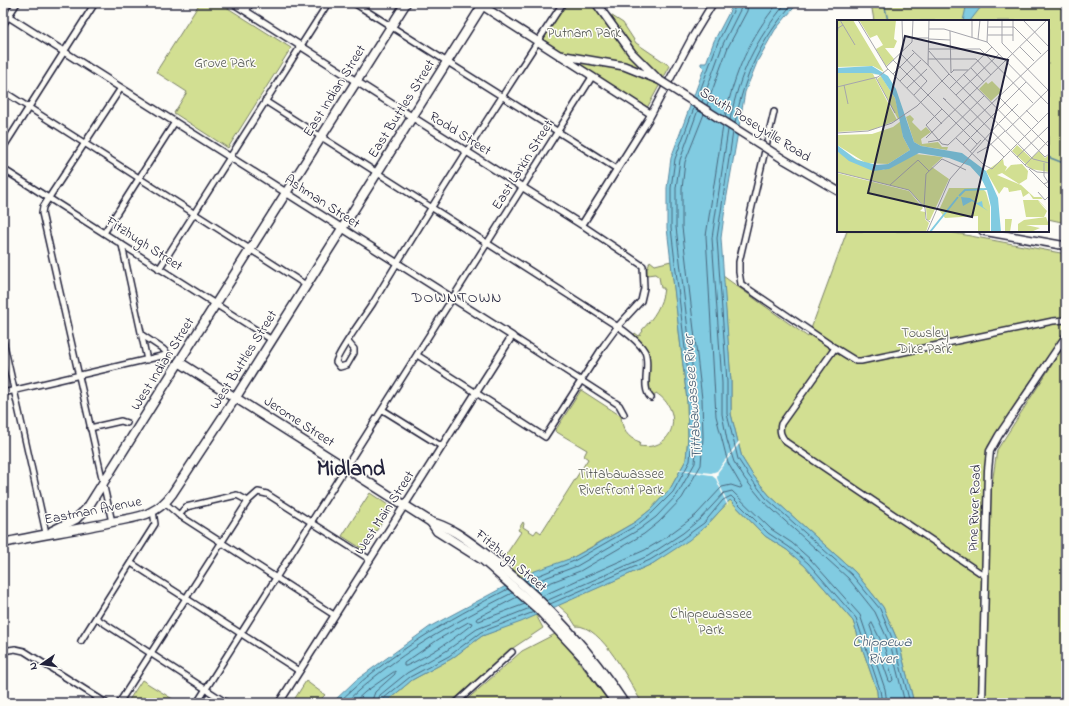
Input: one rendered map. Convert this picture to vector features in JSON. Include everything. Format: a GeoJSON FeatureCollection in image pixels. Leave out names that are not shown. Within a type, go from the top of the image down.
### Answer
{"type":"FeatureCollection","features":[{"type":"Feature","properties":{"kind":"main road","name":"East Indian Street"},"geometry":{"type":"LineString","coordinates":[[286,193],[406,3]]}},
{"type":"Feature","properties":{"kind":"main road"},"geometry":{"type":"LineString","coordinates":[[596,3],[632,52],[659,80]]}},
{"type":"Feature","properties":{"kind":"main road"},"geometry":{"type":"LineString","coordinates":[[482,4],[538,40],[558,55],[624,66],[659,80]]}},
{"type":"Feature","properties":{"kind":"main road","name":"East Buttles Street"},"geometry":{"type":"LineString","coordinates":[[342,229],[482,4]]}},
{"type":"Feature","properties":{"kind":"main road","name":"South Poseyville Road"},"geometry":{"type":"LineString","coordinates":[[659,80],[783,159],[837,190]]}},
{"type":"Feature","properties":{"kind":"main road","name":"West Indian Street"},"geometry":{"type":"LineString","coordinates":[[47,533],[81,515],[95,498],[286,193]]}},
{"type":"Feature","properties":{"kind":"main road","name":"West Buttles Street"},"geometry":{"type":"LineString","coordinates":[[165,503],[236,397],[342,229]]}},
{"type":"Feature","properties":{"kind":"main road"},"geometry":{"type":"LineString","coordinates":[[989,232],[1066,246]]}},
{"type":"Feature","properties":{"kind":"main road","name":"Jerome Street"},"geometry":{"type":"LineString","coordinates":[[179,362],[404,504]]}},
{"type":"Feature","properties":{"kind":"main road","name":"Eastman Avenue"},"geometry":{"type":"LineString","coordinates":[[3,543],[47,533],[67,532],[112,522],[154,511],[165,503]]}},
{"type":"Feature","properties":{"kind":"main road","name":"Fitzhugh Street"},"geometry":{"type":"LineString","coordinates":[[404,504],[431,522],[442,525],[456,538],[512,576],[565,631]]}},
{"type":"Feature","properties":{"kind":"main road"},"geometry":{"type":"LineString","coordinates":[[565,631],[616,703]]}},
{"type":"Feature","properties":{"kind":"main road"},"geometry":{"type":"LineString","coordinates":[[565,631],[600,668],[624,703]]}},
{"type":"Feature","properties":{"kind":"street"},"geometry":{"type":"LineString","coordinates":[[3,25],[6,14],[17,3]]}},
{"type":"Feature","properties":{"kind":"street"},"geometry":{"type":"LineString","coordinates":[[3,148],[95,3]]}},
{"type":"Feature","properties":{"kind":"street","name":"Rodd Street"},"geometry":{"type":"LineString","coordinates":[[233,3],[582,225],[643,266],[645,278],[641,301],[618,326]]}},
{"type":"Feature","properties":{"kind":"street"},"geometry":{"type":"LineString","coordinates":[[246,11],[251,3]]}},
{"type":"Feature","properties":{"kind":"street"},"geometry":{"type":"LineString","coordinates":[[159,268],[328,3]]}},
{"type":"Feature","properties":{"kind":"street"},"geometry":{"type":"LineString","coordinates":[[354,3],[557,133],[617,169]]}},
{"type":"Feature","properties":{"kind":"street"},"geometry":{"type":"LineString","coordinates":[[348,342],[354,349],[354,354],[347,365],[340,367],[336,362],[337,358],[501,97],[563,3]]}},
{"type":"Feature","properties":{"kind":"street"},"geometry":{"type":"LineString","coordinates":[[582,225],[651,114],[693,36],[713,3]]}},
{"type":"Feature","properties":{"kind":"street","name":"Ashman Street"},"geometry":{"type":"LineString","coordinates":[[6,14],[619,405],[624,414]]}},
{"type":"Feature","properties":{"kind":"street"},"geometry":{"type":"LineString","coordinates":[[558,55],[651,114]]}},
{"type":"Feature","properties":{"kind":"street","name":"East Larkin Street"},"geometry":{"type":"LineString","coordinates":[[197,703],[592,77]]}},
{"type":"Feature","properties":{"kind":"street"},"geometry":{"type":"LineString","coordinates":[[112,522],[42,218],[43,207],[48,198],[121,88]]}},
{"type":"Feature","properties":{"kind":"street"},"geometry":{"type":"LineString","coordinates":[[3,91],[306,285]]}},
{"type":"Feature","properties":{"kind":"street"},"geometry":{"type":"LineString","coordinates":[[265,101],[618,326],[640,345],[645,353],[647,364],[646,390],[651,398]]}},
{"type":"Feature","properties":{"kind":"street"},"geometry":{"type":"LineString","coordinates":[[774,112],[740,262],[739,272],[741,284],[856,361],[1053,320],[1066,320]]}},
{"type":"Feature","properties":{"kind":"street"},"geometry":{"type":"LineString","coordinates":[[104,233],[174,122]]}},
{"type":"Feature","properties":{"kind":"street","name":"Fitzhugh Street"},"geometry":{"type":"LineString","coordinates":[[3,169],[272,340]]}},
{"type":"Feature","properties":{"kind":"street"},"geometry":{"type":"LineString","coordinates":[[122,245],[147,360]]}},
{"type":"Feature","properties":{"kind":"street"},"geometry":{"type":"LineString","coordinates":[[417,355],[545,437],[580,381],[618,326]]}},
{"type":"Feature","properties":{"kind":"street"},"geometry":{"type":"LineString","coordinates":[[3,394],[164,356],[167,353],[142,335]]}},
{"type":"Feature","properties":{"kind":"street","name":"West Main Street"},"geometry":{"type":"LineString","coordinates":[[279,703],[369,559],[512,336]]}},
{"type":"Feature","properties":{"kind":"street","name":"Pine River Road"},"geometry":{"type":"LineString","coordinates":[[982,703],[990,451],[999,435],[1066,336]]}},
{"type":"Feature","properties":{"kind":"street"},"geometry":{"type":"LineString","coordinates":[[3,340],[47,533]]}},
{"type":"Feature","properties":{"kind":"street"},"geometry":{"type":"LineString","coordinates":[[835,348],[781,424],[779,430],[781,436],[786,442],[985,576]]}},
{"type":"Feature","properties":{"kind":"street"},"geometry":{"type":"LineString","coordinates":[[383,410],[441,446]]}},
{"type":"Feature","properties":{"kind":"street"},"geometry":{"type":"LineString","coordinates":[[90,428],[121,421],[127,423]]}},
{"type":"Feature","properties":{"kind":"street"},"geometry":{"type":"LineString","coordinates":[[119,703],[248,501],[258,492],[266,494],[369,559]]}},
{"type":"Feature","properties":{"kind":"street"},"geometry":{"type":"LineString","coordinates":[[179,515],[186,507],[237,495],[248,501]]}},
{"type":"Feature","properties":{"kind":"street"},"geometry":{"type":"LineString","coordinates":[[165,503],[179,515],[334,615]]}},
{"type":"Feature","properties":{"kind":"street"},"geometry":{"type":"LineString","coordinates":[[81,641],[155,524],[154,511]]}},
{"type":"Feature","properties":{"kind":"street"},"geometry":{"type":"LineString","coordinates":[[131,563],[299,671]]}},
{"type":"Feature","properties":{"kind":"street"},"geometry":{"type":"LineString","coordinates":[[96,618],[227,703]]}},
{"type":"Feature","properties":{"kind":"street"},"geometry":{"type":"LineString","coordinates":[[3,652],[15,649],[24,651],[106,703]]}},
{"type":"Feature","properties":{"kind":"street"},"geometry":{"type":"LineString","coordinates":[[456,703],[512,652]]}},
{"type":"Feature","properties":{"kind":"street"},"geometry":{"type":"LineString","coordinates":[[94,703],[98,698]]}},
{"type":"Feature","properties":{"kind":"green space","name":"Grove Park"},"geometry":{"type":"Polygon","coordinates":[[[200,3],[220,3],[291,48],[228,148],[174,113],[187,92],[156,72],[200,3]]]}},
{"type":"Feature","properties":{"kind":"green space","name":"Putnam Park"},"geometry":{"type":"Polygon","coordinates":[[[567,3],[592,3],[623,23],[636,43],[670,66],[647,108],[545,42],[544,38],[567,3]]]}},
{"type":"Feature","properties":{"kind":"green space"},"geometry":{"type":"Polygon","coordinates":[[[871,3],[1062,3],[1066,19],[1066,223],[1049,219],[1049,20],[874,20],[871,3]]]}},
{"type":"Feature","properties":{"kind":"green space","name":"Towsley Dike Park"},"geometry":{"type":"Polygon","coordinates":[[[847,232],[949,232],[1066,254],[1066,333],[1030,382],[988,446],[982,565],[979,574],[982,580],[979,703],[914,703],[899,644],[883,607],[855,572],[769,495],[752,474],[742,458],[731,414],[731,382],[723,276],[808,337],[847,232]]]}},
{"type":"Feature","properties":{"kind":"green space","name":"Tittabawassee Riverfront Park"},"geometry":{"type":"Polygon","coordinates":[[[650,261],[655,265],[671,261],[687,400],[688,436],[686,460],[670,489],[650,510],[635,522],[572,558],[523,578],[499,557],[502,554],[505,556],[521,532],[518,530],[523,522],[523,527],[534,534],[537,530],[541,533],[588,459],[584,456],[587,450],[555,431],[581,390],[621,416],[624,429],[632,438],[640,442],[639,446],[651,446],[660,443],[667,437],[672,428],[673,419],[665,401],[656,393],[654,397],[650,393],[650,369],[648,356],[641,342],[634,335],[635,333],[639,336],[643,331],[642,330],[657,311],[663,294],[664,288],[661,288],[659,277],[655,274],[647,275],[647,269],[650,261]]]}},
{"type":"Feature","properties":{"kind":"green space"},"geometry":{"type":"Polygon","coordinates":[[[1066,343],[1066,703],[985,703],[991,491],[997,450],[1066,343]]]}},
{"type":"Feature","properties":{"kind":"green space"},"geometry":{"type":"Polygon","coordinates":[[[370,493],[388,505],[390,510],[364,550],[342,536],[370,493]]]}},
{"type":"Feature","properties":{"kind":"green space","name":"Chippewassee Park"},"geometry":{"type":"Polygon","coordinates":[[[730,500],[765,536],[787,550],[805,566],[853,621],[877,691],[878,703],[642,703],[623,670],[605,645],[596,635],[586,628],[576,626],[569,615],[558,605],[652,564],[706,526],[730,500]]]}},
{"type":"Feature","properties":{"kind":"green space"},"geometry":{"type":"Polygon","coordinates":[[[536,615],[543,628],[510,650],[450,703],[385,703],[412,680],[451,659],[482,636],[536,615]]]}},
{"type":"Feature","properties":{"kind":"green space"},"geometry":{"type":"Polygon","coordinates":[[[557,633],[610,703],[463,703],[522,651],[557,633]]]}},
{"type":"Feature","properties":{"kind":"green space"},"geometry":{"type":"Polygon","coordinates":[[[142,680],[179,703],[127,703],[142,680]]]}},
{"type":"Feature","properties":{"kind":"green space"},"geometry":{"type":"Polygon","coordinates":[[[306,681],[325,695],[317,703],[292,703],[306,681]]]}},
{"type":"Feature","properties":{"kind":"water"},"geometry":{"type":"Polygon","coordinates":[[[734,3],[798,3],[775,30],[758,60],[745,92],[721,238],[731,382],[731,414],[742,458],[752,474],[769,495],[855,572],[883,607],[899,644],[914,703],[878,703],[877,691],[853,621],[805,566],[787,550],[765,536],[730,500],[706,526],[689,540],[652,564],[521,622],[482,636],[451,659],[412,680],[385,703],[332,703],[355,681],[431,626],[532,572],[572,558],[594,546],[635,522],[650,510],[670,489],[686,460],[688,436],[687,400],[667,228],[667,188],[671,158],[704,68],[701,63],[706,63],[714,41],[734,3]]]}},
{"type":"Feature","properties":{"kind":"water"},"geometry":{"type":"Polygon","coordinates":[[[967,3],[984,3],[971,20],[963,20],[967,3]]]}},
{"type":"Feature","properties":{"kind":"pier"},"geometry":{"type":"Polygon","coordinates":[[[739,441],[740,443],[718,472],[717,478],[728,504],[727,505],[716,479],[711,475],[678,470],[711,473],[717,471],[739,441]]]}},
{"type":"Feature","properties":{"kind":"waterway"},"geometry":{"type":"LineString","coordinates":[[884,3],[888,20]]}},
{"type":"Feature","properties":{"kind":"waterway"},"geometry":{"type":"LineString","coordinates":[[1049,157],[1066,164]]}},
{"type":"Feature","properties":{"kind":"district","name":"DOWNTOWN"},"geometry":{"type":"Point","coordinates":[457,298]}},
{"type":"Feature","properties":{"kind":"district","name":"Midland"},"geometry":{"type":"Point","coordinates":[351,470]}},
{"type":"Feature","properties":{"kind":"water label","name":"Tittabawassee River"},"geometry":{"type":"Point","coordinates":[693,397]}},
{"type":"Feature","properties":{"kind":"water label","name":"Chippewa River"},"geometry":{"type":"Point","coordinates":[882,650]}}]}
